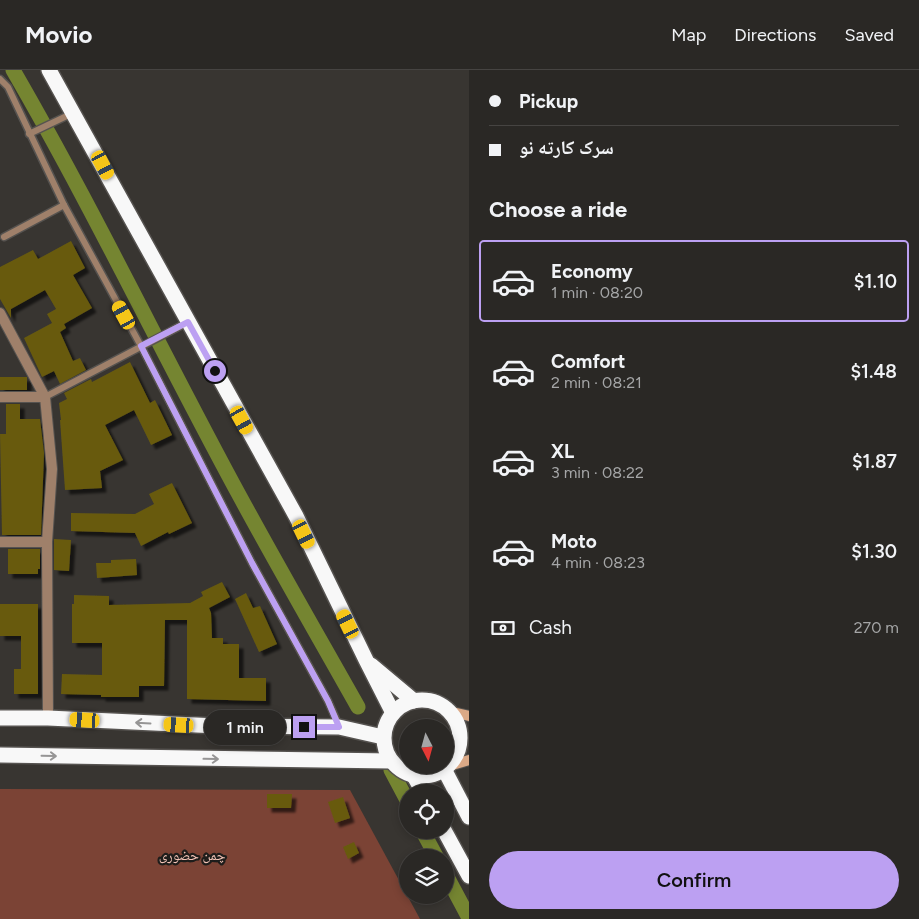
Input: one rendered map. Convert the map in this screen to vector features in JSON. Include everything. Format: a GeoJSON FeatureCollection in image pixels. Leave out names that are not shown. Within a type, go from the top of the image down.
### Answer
{"type":"FeatureCollection","features":[{"type":"Feature","properties":{"kind":"highway"},"geometry":{"type":"LineString","coordinates":[[49,70],[296,516],[393,713]]}},
{"type":"Feature","properties":{"kind":"highway"},"geometry":{"type":"LineString","coordinates":[[366,660],[414,701]]}},
{"type":"Feature","properties":{"kind":"highway"},"geometry":{"type":"LineString","coordinates":[[435,774],[426,777],[414,776],[400,770],[391,762],[385,750],[383,737],[386,724],[393,713],[403,705],[414,701],[426,700],[438,704],[448,711],[453,719]]}},
{"type":"Feature","properties":{"kind":"highway"},"geometry":{"type":"LineString","coordinates":[[0,718],[48,718],[217,726],[339,727],[383,737]]}},
{"type":"Feature","properties":{"kind":"highway"},"geometry":{"type":"LineString","coordinates":[[454,720],[458,726],[460,744],[454,758]]}},
{"type":"Feature","properties":{"kind":"highway"},"geometry":{"type":"LineString","coordinates":[[0,755],[391,762]]}},
{"type":"Feature","properties":{"kind":"highway"},"geometry":{"type":"LineString","coordinates":[[449,774],[469,817]]}},
{"type":"Feature","properties":{"kind":"highway"},"geometry":{"type":"LineString","coordinates":[[414,776],[418,784]]}},
{"type":"Feature","properties":{"kind":"highway"},"geometry":{"type":"LineString","coordinates":[[449,839],[469,876]]}},
{"type":"Feature","properties":{"kind":"main road"},"geometry":{"type":"LineString","coordinates":[[448,711],[469,716]]}},
{"type":"Feature","properties":{"kind":"main road"},"geometry":{"type":"LineString","coordinates":[[454,765],[469,760]]}},
{"type":"Feature","properties":{"kind":"street"},"geometry":{"type":"LineString","coordinates":[[0,312],[45,397],[52,469],[47,542],[48,718]]}},
{"type":"Feature","properties":{"kind":"street"},"geometry":{"type":"LineString","coordinates":[[0,397],[45,397]]}},
{"type":"Feature","properties":{"kind":"street"},"geometry":{"type":"LineString","coordinates":[[0,542],[47,542]]}},
{"type":"Feature","properties":{"kind":"lane"},"geometry":{"type":"LineString","coordinates":[[0,79],[8,87],[64,205],[142,345],[252,563],[328,701],[339,727]]}},
{"type":"Feature","properties":{"kind":"lane"},"geometry":{"type":"LineString","coordinates":[[29,134],[74,113]]}},
{"type":"Feature","properties":{"kind":"lane"},"geometry":{"type":"LineString","coordinates":[[4,237],[64,205]]}},
{"type":"Feature","properties":{"kind":"lane"},"geometry":{"type":"LineString","coordinates":[[45,397],[188,322]]}},
{"type":"Feature","properties":{"kind":"green space","name":"چمن حضوری"},"geometry":{"type":"Polygon","coordinates":[[[0,789],[350,790],[399,880],[399,904],[412,904],[420,919],[0,919],[0,789]]]}},
{"type":"Feature","properties":{"kind":"building"},"geometry":{"type":"Polygon","coordinates":[[[71,241],[85,268],[73,275],[92,308],[64,324],[66,328],[60,332],[73,361],[80,358],[86,370],[60,384],[54,371],[42,377],[24,338],[52,323],[47,314],[56,309],[45,290],[11,309],[11,318],[0,299],[0,267],[33,250],[38,259],[71,241]]]}},
{"type":"Feature","properties":{"kind":"building"},"geometry":{"type":"Polygon","coordinates":[[[130,362],[150,403],[155,400],[172,435],[151,445],[134,410],[105,425],[123,460],[100,471],[102,488],[65,490],[59,403],[67,399],[64,393],[91,379],[92,382],[130,362]]]}},
{"type":"Feature","properties":{"kind":"building"},"geometry":{"type":"Polygon","coordinates":[[[0,377],[27,377],[27,390],[0,390],[0,377]]]}},
{"type":"Feature","properties":{"kind":"building"},"geometry":{"type":"Polygon","coordinates":[[[6,404],[20,404],[20,419],[40,419],[44,453],[41,535],[2,535],[0,434],[6,434],[6,404]]]}},
{"type":"Feature","properties":{"kind":"building"},"geometry":{"type":"Polygon","coordinates":[[[172,483],[192,523],[169,534],[168,532],[141,546],[135,533],[71,531],[71,513],[135,514],[154,504],[149,494],[172,483]]]}},
{"type":"Feature","properties":{"kind":"building"},"geometry":{"type":"Polygon","coordinates":[[[54,539],[71,540],[69,571],[54,570],[54,539]]]}},
{"type":"Feature","properties":{"kind":"building"},"geometry":{"type":"Polygon","coordinates":[[[8,549],[40,549],[40,569],[38,569],[38,574],[8,574],[8,549]]]}},
{"type":"Feature","properties":{"kind":"building"},"geometry":{"type":"Polygon","coordinates":[[[136,559],[137,575],[97,578],[96,563],[136,559]]]}},
{"type":"Feature","properties":{"kind":"building"},"geometry":{"type":"Polygon","coordinates":[[[222,582],[230,597],[209,608],[212,638],[223,638],[223,644],[239,644],[239,678],[266,678],[266,701],[187,699],[187,620],[165,620],[164,686],[139,686],[139,697],[61,694],[62,674],[102,675],[102,643],[72,643],[72,604],[74,604],[74,595],[109,596],[109,605],[190,603],[203,596],[201,592],[222,582]]]}},
{"type":"Feature","properties":{"kind":"building"},"geometry":{"type":"Polygon","coordinates":[[[246,593],[253,608],[260,606],[277,644],[259,652],[235,599],[246,593]]]}},
{"type":"Feature","properties":{"kind":"building"},"geometry":{"type":"Polygon","coordinates":[[[0,604],[38,604],[38,694],[14,694],[14,669],[21,669],[21,636],[0,636],[0,604]]]}},
{"type":"Feature","properties":{"kind":"building"},"geometry":{"type":"Polygon","coordinates":[[[267,794],[292,794],[291,808],[267,808],[267,794]]]}},
{"type":"Feature","properties":{"kind":"building"},"geometry":{"type":"Polygon","coordinates":[[[343,797],[350,818],[335,823],[328,802],[343,797]]]}},
{"type":"Feature","properties":{"kind":"building"},"geometry":{"type":"Polygon","coordinates":[[[354,842],[359,853],[348,859],[343,847],[354,842]]]}},
{"type":"Feature","properties":{"kind":"waterway"},"geometry":{"type":"LineString","coordinates":[[13,70],[43,122],[238,493],[358,707]]}},
{"type":"Feature","properties":{"kind":"waterway"},"geometry":{"type":"LineString","coordinates":[[391,770],[399,785]]}},
{"type":"Feature","properties":{"kind":"waterway"},"geometry":{"type":"LineString","coordinates":[[427,839],[432,849]]}},
{"type":"Feature","properties":{"kind":"waterway"},"geometry":{"type":"LineString","coordinates":[[454,890],[469,918]]}},
{"type":"Feature","properties":{"kind":"route"},"geometry":{"type":"LineString","coordinates":[[215,371],[188,322],[141,346],[252,563],[328,701],[339,727],[304,727]]}}]}
